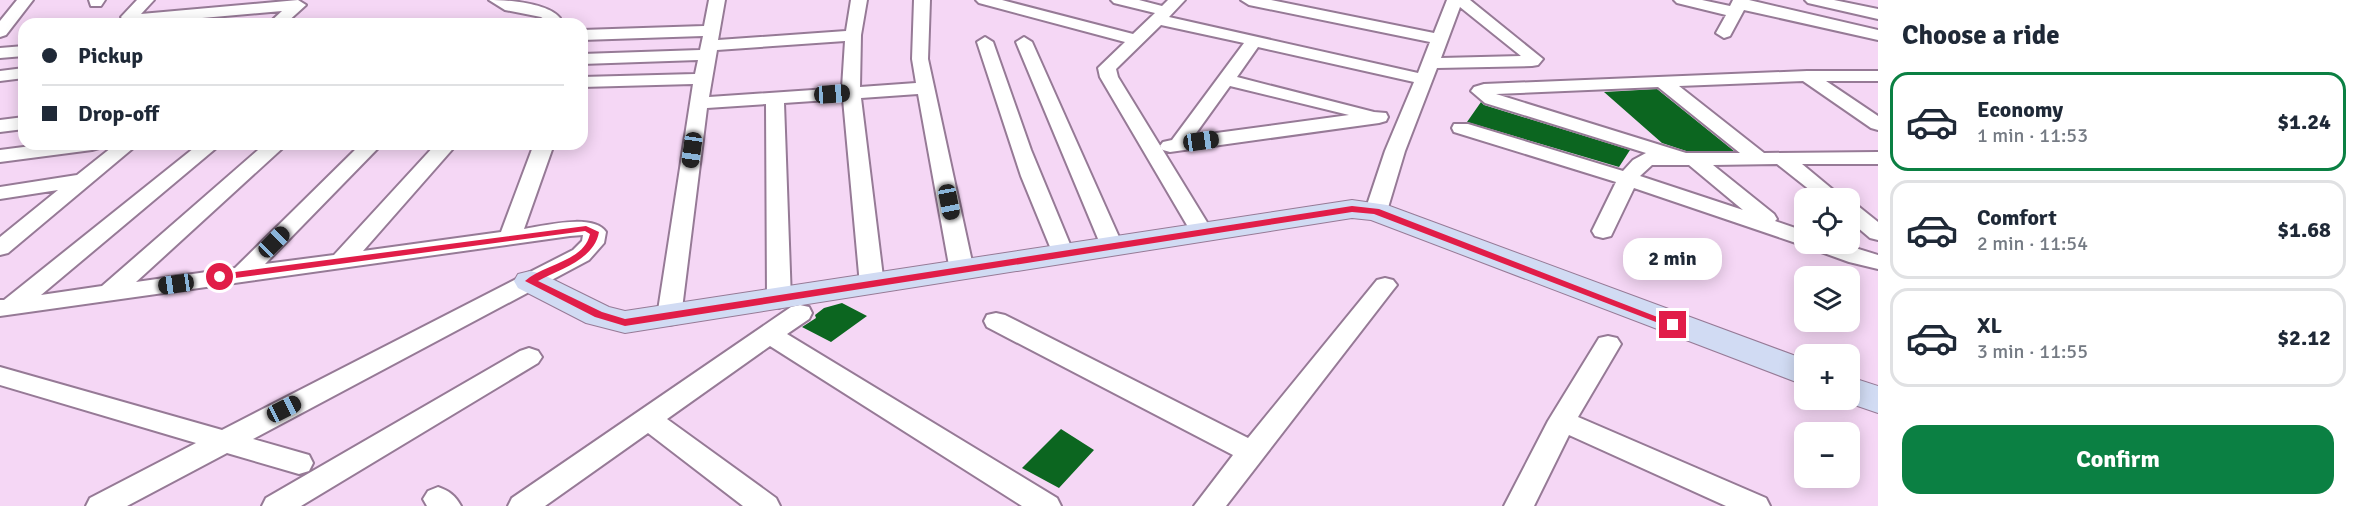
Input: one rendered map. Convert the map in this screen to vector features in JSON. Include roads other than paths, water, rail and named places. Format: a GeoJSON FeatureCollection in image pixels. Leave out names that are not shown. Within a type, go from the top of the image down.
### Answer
{"type":"FeatureCollection","features":[{"type":"Feature","properties":{"kind":"street"},"geometry":{"type":"LineString","coordinates":[[0,32],[25,0]]}},
{"type":"Feature","properties":{"kind":"street"},"geometry":{"type":"LineString","coordinates":[[132,18],[129,17],[146,0]]}},
{"type":"Feature","properties":{"kind":"street"},"geometry":{"type":"LineString","coordinates":[[209,0],[223,0]]}},
{"type":"Feature","properties":{"kind":"street"},"geometry":{"type":"LineString","coordinates":[[497,0],[508,7],[539,11],[548,18]]}},
{"type":"Feature","properties":{"kind":"street"},"geometry":{"type":"LineString","coordinates":[[551,18],[558,0]]}},
{"type":"Feature","properties":{"kind":"street"},"geometry":{"type":"LineString","coordinates":[[669,317],[699,103],[717,0]]}},
{"type":"Feature","properties":{"kind":"street"},"geometry":{"type":"LineString","coordinates":[[859,0],[853,35],[851,93],[872,285]]}},
{"type":"Feature","properties":{"kind":"street"},"geometry":{"type":"LineString","coordinates":[[922,0],[920,59],[962,271]]}},
{"type":"Feature","properties":{"kind":"street"},"geometry":{"type":"LineString","coordinates":[[984,0],[1137,40]]}},
{"type":"Feature","properties":{"kind":"street"},"geometry":{"type":"LineString","coordinates":[[1119,0],[1167,10],[1254,41],[1426,71],[1535,59],[1461,0]]}},
{"type":"Feature","properties":{"kind":"street"},"geometry":{"type":"LineString","coordinates":[[1249,0],[1439,39]]}},
{"type":"Feature","properties":{"kind":"street"},"geometry":{"type":"LineString","coordinates":[[1376,211],[1406,124],[1455,0]]}},
{"type":"Feature","properties":{"kind":"street"},"geometry":{"type":"LineString","coordinates":[[1682,0],[1738,5],[1878,35]]}},
{"type":"Feature","properties":{"kind":"street"},"geometry":{"type":"LineString","coordinates":[[1813,0],[1878,14]]}},
{"type":"Feature","properties":{"kind":"street"},"geometry":{"type":"LineString","coordinates":[[146,18],[298,5],[283,18]]}},
{"type":"Feature","properties":{"kind":"street"},"geometry":{"type":"LineString","coordinates":[[1724,33],[1738,5]]}},
{"type":"Feature","properties":{"kind":"street"},"geometry":{"type":"LineString","coordinates":[[1167,10],[1107,68],[1108,77],[1202,231]]}},
{"type":"Feature","properties":{"kind":"street"},"geometry":{"type":"LineString","coordinates":[[588,35],[710,44]]}},
{"type":"Feature","properties":{"kind":"street"},"geometry":{"type":"LineString","coordinates":[[588,58],[710,44],[853,35]]}},
{"type":"Feature","properties":{"kind":"street"},"geometry":{"type":"LineString","coordinates":[[1179,144],[1254,41]]}},
{"type":"Feature","properties":{"kind":"street"},"geometry":{"type":"LineString","coordinates":[[986,42],[1022,155],[1063,254]]}},
{"type":"Feature","properties":{"kind":"street"},"geometry":{"type":"LineString","coordinates":[[1024,42],[1112,246]]}},
{"type":"Feature","properties":{"kind":"street"},"geometry":{"type":"LineString","coordinates":[[0,53],[18,52]]}},
{"type":"Feature","properties":{"kind":"street"},"geometry":{"type":"LineString","coordinates":[[0,76],[18,74]]}},
{"type":"Feature","properties":{"kind":"street"},"geometry":{"type":"LineString","coordinates":[[1776,228],[1686,158],[1491,99],[1480,91],[1484,89],[1807,76],[1878,76]]}},
{"type":"Feature","properties":{"kind":"street"},"geometry":{"type":"LineString","coordinates":[[1807,76],[1878,124]]}},
{"type":"Feature","properties":{"kind":"street"},"geometry":{"type":"LineString","coordinates":[[588,82],[703,79]]}},
{"type":"Feature","properties":{"kind":"street"},"geometry":{"type":"LineString","coordinates":[[1227,80],[1406,124]]}},
{"type":"Feature","properties":{"kind":"street"},"geometry":{"type":"LineString","coordinates":[[1662,82],[1759,158]]}},
{"type":"Feature","properties":{"kind":"street"},"geometry":{"type":"LineString","coordinates":[[699,103],[926,88]]}},
{"type":"Feature","properties":{"kind":"street"},"geometry":{"type":"LineString","coordinates":[[523,506],[770,335],[789,306],[775,98]]}},
{"type":"Feature","properties":{"kind":"street"},"geometry":{"type":"LineString","coordinates":[[1151,150],[1179,144],[1378,117]]}},
{"type":"Feature","properties":{"kind":"street"},"geometry":{"type":"LineString","coordinates":[[0,126],[18,124]]}},
{"type":"Feature","properties":{"kind":"street"},"geometry":{"type":"LineString","coordinates":[[1461,128],[1628,179],[1794,234]]}},
{"type":"Feature","properties":{"kind":"street"},"geometry":{"type":"LineString","coordinates":[[0,156],[46,150]]}},
{"type":"Feature","properties":{"kind":"street"},"geometry":{"type":"LineString","coordinates":[[0,248],[9,234],[121,150]]}},
{"type":"Feature","properties":{"kind":"street"},"geometry":{"type":"LineString","coordinates":[[6,307],[203,150]]}},
{"type":"Feature","properties":{"kind":"street"},"geometry":{"type":"LineString","coordinates":[[109,293],[270,150]]}},
{"type":"Feature","properties":{"kind":"street"},"geometry":{"type":"LineString","coordinates":[[242,274],[366,150]]}},
{"type":"Feature","properties":{"kind":"street"},"geometry":{"type":"LineString","coordinates":[[354,259],[442,150]]}},
{"type":"Feature","properties":{"kind":"street"},"geometry":{"type":"LineString","coordinates":[[354,259],[459,150]]}},
{"type":"Feature","properties":{"kind":"street"},"geometry":{"type":"LineString","coordinates":[[510,237],[542,150]]}},
{"type":"Feature","properties":{"kind":"street"},"geometry":{"type":"LineString","coordinates":[[1781,158],[1820,188]]}},
{"type":"Feature","properties":{"kind":"street"},"geometry":{"type":"LineString","coordinates":[[1603,231],[1628,179],[1641,162],[1647,159],[1875,160]]}},
{"type":"Feature","properties":{"kind":"street"},"geometry":{"type":"LineString","coordinates":[[0,193],[82,181]]}},
{"type":"Feature","properties":{"kind":"street"},"geometry":{"type":"LineString","coordinates":[[530,281],[598,315],[625,322],[789,306],[872,285],[1352,209],[1376,211],[1794,369]]}},
{"type":"Feature","properties":{"kind":"street"},"geometry":{"type":"LineString","coordinates":[[1860,219],[1878,233]]}},
{"type":"Feature","properties":{"kind":"street"},"geometry":{"type":"LineString","coordinates":[[6,307],[570,229],[586,228],[595,232],[592,243],[581,255],[101,506]]}},
{"type":"Feature","properties":{"kind":"street"},"geometry":{"type":"LineString","coordinates":[[1849,254],[1878,262]]}},
{"type":"Feature","properties":{"kind":"street"},"geometry":{"type":"LineString","coordinates":[[1209,506],[1385,285]]}},
{"type":"Feature","properties":{"kind":"street"},"geometry":{"type":"LineString","coordinates":[[996,321],[1251,452]]}},
{"type":"Feature","properties":{"kind":"street"},"geometry":{"type":"LineString","coordinates":[[770,335],[1046,506]]}},
{"type":"Feature","properties":{"kind":"street"},"geometry":{"type":"LineString","coordinates":[[1518,506],[1562,421],[1608,344]]}},
{"type":"Feature","properties":{"kind":"street"},"geometry":{"type":"LineString","coordinates":[[277,506],[529,357]]}},
{"type":"Feature","properties":{"kind":"street"},"geometry":{"type":"LineString","coordinates":[[0,376],[298,463]]}},
{"type":"Feature","properties":{"kind":"street"},"geometry":{"type":"LineString","coordinates":[[1860,394],[1878,400]]}},
{"type":"Feature","properties":{"kind":"street"},"geometry":{"type":"LineString","coordinates":[[648,419],[765,506]]}},
{"type":"Feature","properties":{"kind":"street"},"geometry":{"type":"LineString","coordinates":[[1562,421],[1755,506]]}}]}
